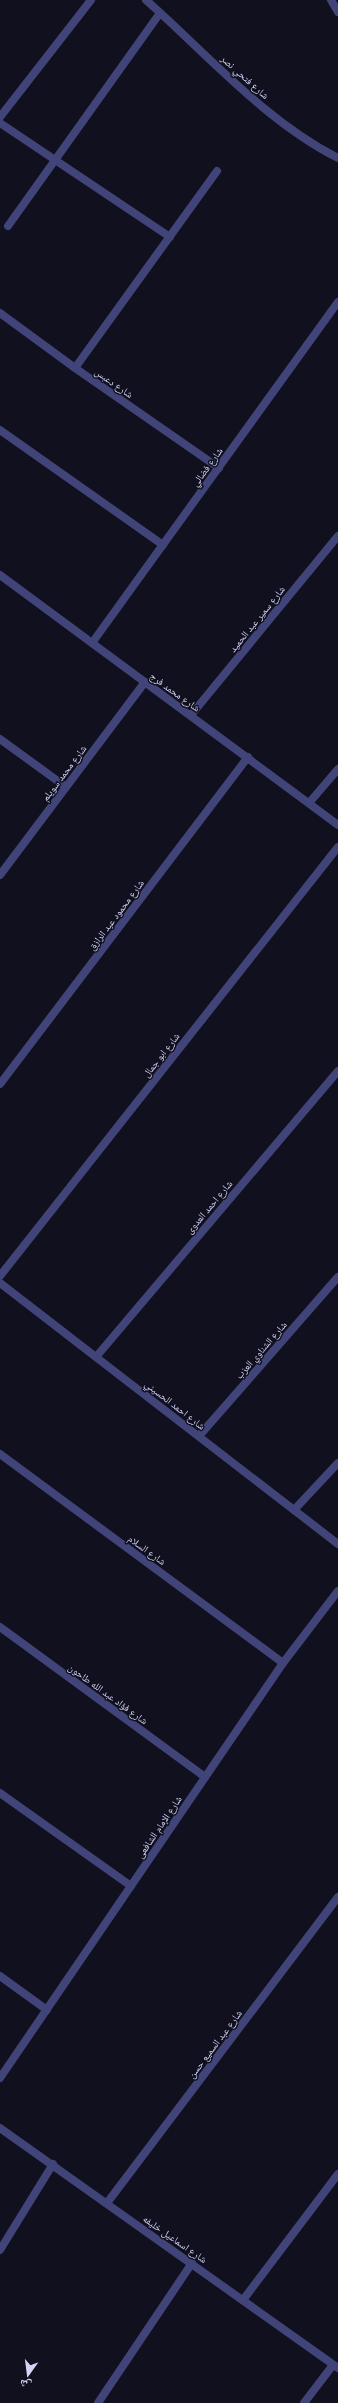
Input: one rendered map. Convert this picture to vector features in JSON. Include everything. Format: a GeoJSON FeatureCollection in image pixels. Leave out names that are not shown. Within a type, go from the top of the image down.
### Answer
{"type":"FeatureCollection","features":[{"type":"Feature","properties":{"kind":"street"},"geometry":{"type":"LineString","coordinates":[[0,117],[92,0]]}},
{"type":"Feature","properties":{"kind":"street","name":"شارع فتحي نصر"},"geometry":{"type":"LineString","coordinates":[[146,0],[275,118],[310,144],[338,158]]}},
{"type":"Feature","properties":{"kind":"street"},"geometry":{"type":"LineString","coordinates":[[332,0],[338,12]]}},
{"type":"Feature","properties":{"kind":"street"},"geometry":{"type":"LineString","coordinates":[[8,226],[160,13]]}},
{"type":"Feature","properties":{"kind":"street"},"geometry":{"type":"LineString","coordinates":[[0,123],[170,237]]}},
{"type":"Feature","properties":{"kind":"street"},"geometry":{"type":"LineString","coordinates":[[75,368],[217,172]]}},
{"type":"Feature","properties":{"kind":"street","name":"شارع فضالي"},"geometry":{"type":"LineString","coordinates":[[92,643],[338,302]]}},
{"type":"Feature","properties":{"kind":"street","name":"شارع دعبس"},"geometry":{"type":"LineString","coordinates":[[0,313],[75,368],[219,468]]}},
{"type":"Feature","properties":{"kind":"street"},"geometry":{"type":"LineString","coordinates":[[0,430],[163,545]]}},
{"type":"Feature","properties":{"kind":"street","name":"شارع سمير عبد الحميد"},"geometry":{"type":"LineString","coordinates":[[191,715],[338,536]]}},
{"type":"Feature","properties":{"kind":"street","name":"شارع محمد فرج"},"geometry":{"type":"LineString","coordinates":[[0,575],[338,825]]}},
{"type":"Feature","properties":{"kind":"street","name":"شارع محمد سويلم"},"geometry":{"type":"LineString","coordinates":[[0,875],[146,682]]}},
{"type":"Feature","properties":{"kind":"street"},"geometry":{"type":"LineString","coordinates":[[0,739],[66,787]]}},
{"type":"Feature","properties":{"kind":"street","name":"شارع محمود عبد الرازق"},"geometry":{"type":"LineString","coordinates":[[0,1084],[248,758]]}},
{"type":"Feature","properties":{"kind":"street"},"geometry":{"type":"LineString","coordinates":[[309,803],[338,769]]}},
{"type":"Feature","properties":{"kind":"street","name":"شارع ابو جمال"},"geometry":{"type":"LineString","coordinates":[[0,1276],[338,847]]}},
{"type":"Feature","properties":{"kind":"street","name":"شارع احمد العدوى"},"geometry":{"type":"LineString","coordinates":[[96,1357],[338,1071]]}},
{"type":"Feature","properties":{"kind":"street","name":"شارع الشناوي العزب"},"geometry":{"type":"LineString","coordinates":[[199,1436],[338,1276]]}},
{"type":"Feature","properties":{"kind":"street","name":"شارع احمد الحسيني"},"geometry":{"type":"LineString","coordinates":[[0,1283],[338,1544]]}},
{"type":"Feature","properties":{"kind":"street","name":"شارع السلام"},"geometry":{"type":"LineString","coordinates":[[0,1454],[283,1663]]}},
{"type":"Feature","properties":{"kind":"street"},"geometry":{"type":"LineString","coordinates":[[294,1510],[338,1463]]}},
{"type":"Feature","properties":{"kind":"street","name":"شارع الإمام الشافعى"},"geometry":{"type":"LineString","coordinates":[[0,2078],[283,1663],[338,1591]]}},
{"type":"Feature","properties":{"kind":"street","name":"شارع فؤاد عبد الله طاحون"},"geometry":{"type":"LineString","coordinates":[[0,1626],[205,1777]]}},
{"type":"Feature","properties":{"kind":"street"},"geometry":{"type":"LineString","coordinates":[[0,1793],[131,1886]]}},
{"type":"Feature","properties":{"kind":"street","name":"شارع عبد السميع حسن"},"geometry":{"type":"LineString","coordinates":[[107,2203],[338,1897]]}},
{"type":"Feature","properties":{"kind":"street"},"geometry":{"type":"LineString","coordinates":[[0,1976],[47,2010]]}},
{"type":"Feature","properties":{"kind":"street","name":"شارع اسماعيل خليفه"},"geometry":{"type":"LineString","coordinates":[[0,2128],[192,2263],[335,2367]]}},
{"type":"Feature","properties":{"kind":"street"},"geometry":{"type":"LineString","coordinates":[[0,2250],[53,2164]]}},
{"type":"Feature","properties":{"kind":"street"},"geometry":{"type":"LineString","coordinates":[[243,2300],[338,2174]]}},
{"type":"Feature","properties":{"kind":"street"},"geometry":{"type":"LineString","coordinates":[[98,2403],[192,2263]]}},
{"type":"Feature","properties":{"kind":"street"},"geometry":{"type":"LineString","coordinates":[[304,2403],[335,2367]]}}]}
